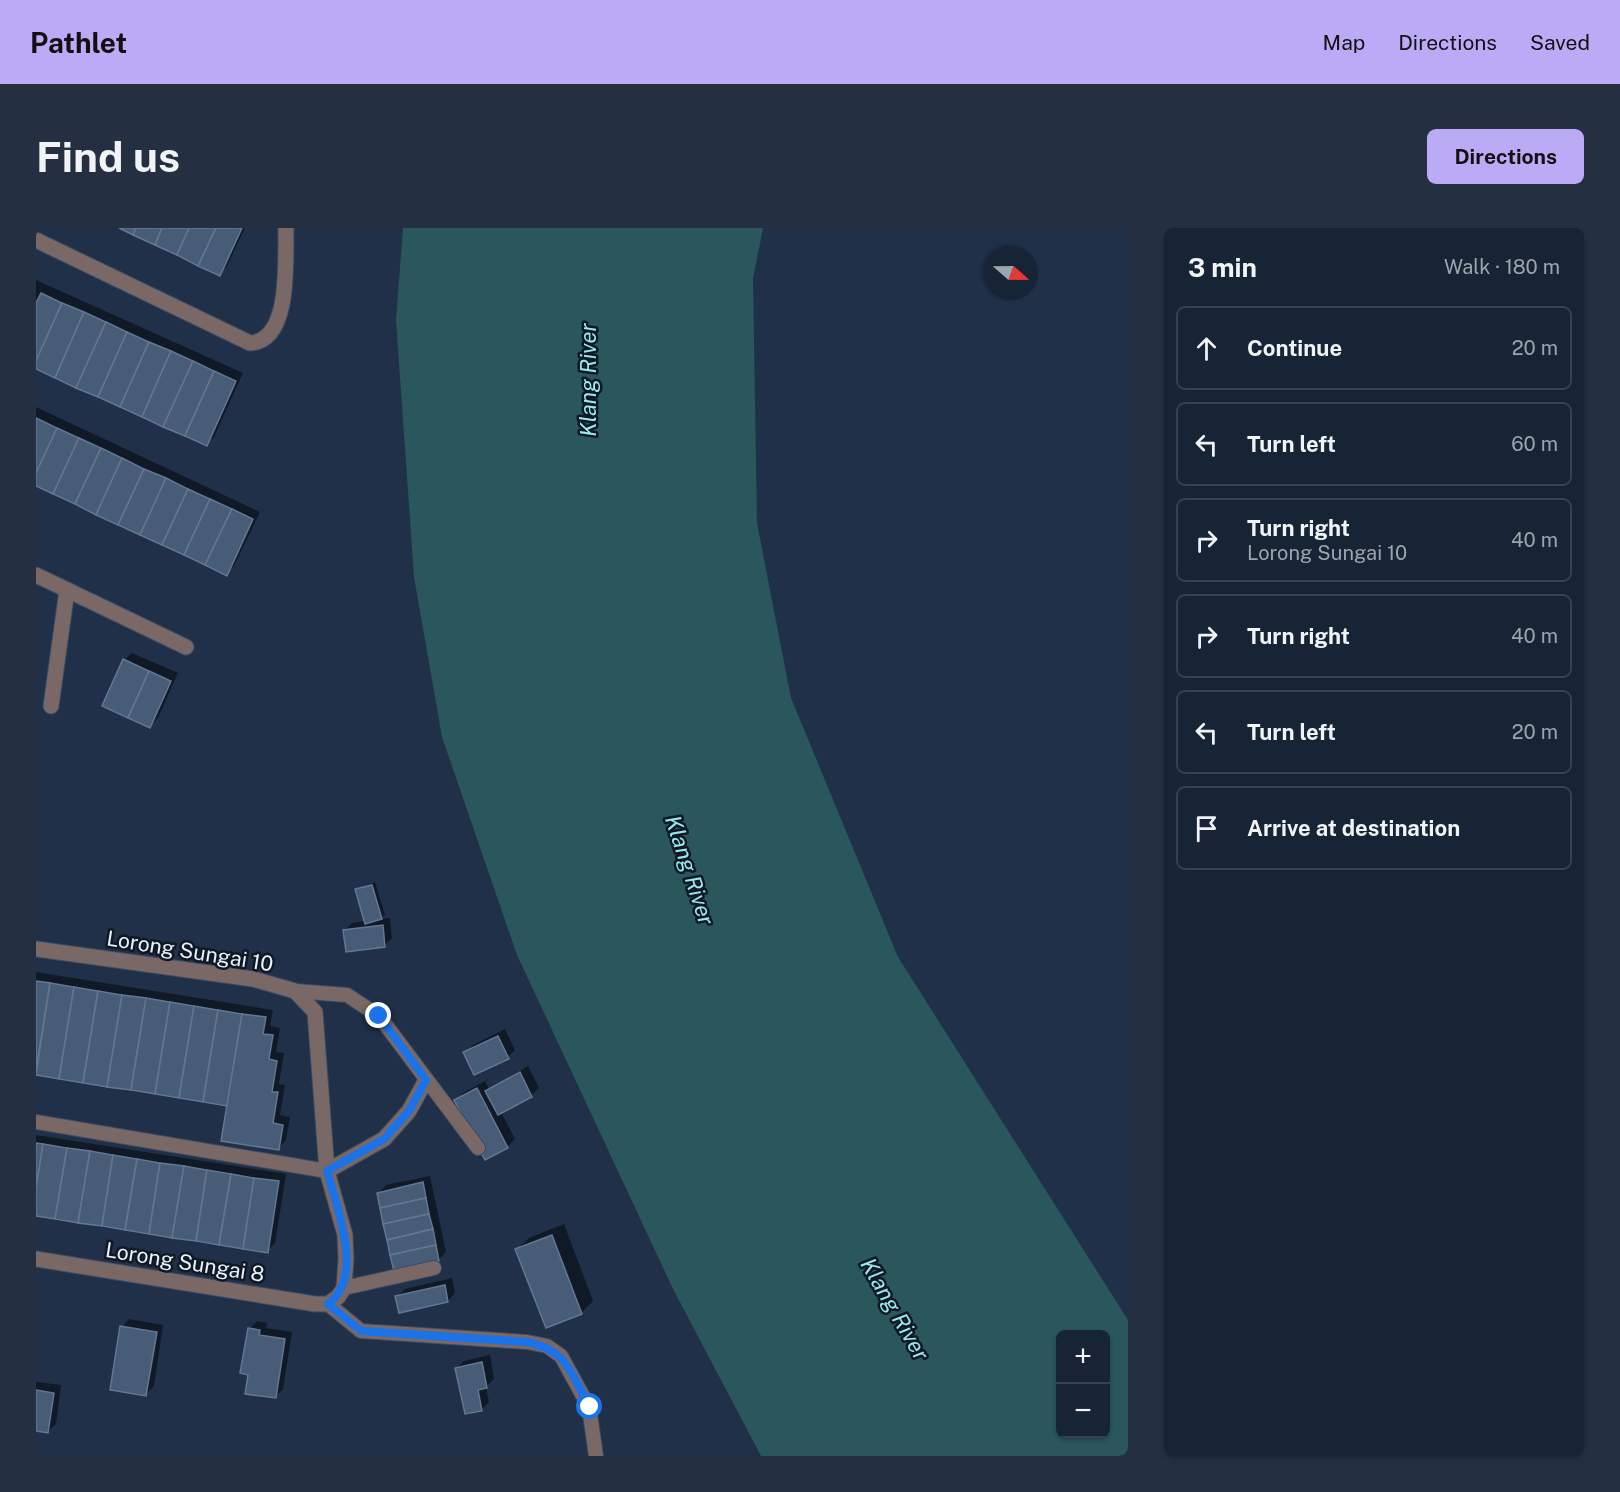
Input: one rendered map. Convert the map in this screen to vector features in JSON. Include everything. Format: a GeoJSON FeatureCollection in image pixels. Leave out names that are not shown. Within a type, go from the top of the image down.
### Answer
{"type":"FeatureCollection","features":[{"type":"Feature","properties":{"kind":"street"},"geometry":{"type":"LineString","coordinates":[[36,240],[250,343],[261,342],[271,336],[279,316],[284,291],[286,228]]}},
{"type":"Feature","properties":{"kind":"street"},"geometry":{"type":"LineString","coordinates":[[36,575],[186,647]]}},
{"type":"Feature","properties":{"kind":"street"},"geometry":{"type":"LineString","coordinates":[[51,706],[67,590]]}},
{"type":"Feature","properties":{"kind":"street","name":"Lorong Sungai 10"},"geometry":{"type":"LineString","coordinates":[[36,949],[253,979],[295,991],[315,1012],[327,1171],[345,1235],[344,1288]]}},
{"type":"Feature","properties":{"kind":"street"},"geometry":{"type":"LineString","coordinates":[[327,1171],[384,1139],[409,1111],[426,1080]]}},
{"type":"Feature","properties":{"kind":"street","name":"Lorong Sungai 8"},"geometry":{"type":"LineString","coordinates":[[36,1259],[303,1303],[328,1304]]}},
{"type":"Feature","properties":{"kind":"street"},"geometry":{"type":"LineString","coordinates":[[328,1304],[344,1288]]}},
{"type":"Feature","properties":{"kind":"lane"},"geometry":{"type":"LineString","coordinates":[[295,991],[347,996],[379,1016],[478,1148]]}},
{"type":"Feature","properties":{"kind":"lane"},"geometry":{"type":"LineString","coordinates":[[36,1122],[327,1171]]}},
{"type":"Feature","properties":{"kind":"lane"},"geometry":{"type":"LineString","coordinates":[[344,1288],[434,1268]]}},
{"type":"Feature","properties":{"kind":"lane"},"geometry":{"type":"LineString","coordinates":[[328,1304],[361,1331],[527,1342],[547,1346],[561,1356],[590,1407],[596,1456]]}},
{"type":"Feature","properties":{"kind":"water","name":"Klang River"},"geometry":{"type":"Polygon","coordinates":[[[403,228],[763,228],[753,279],[757,523],[791,698],[898,957],[1128,1320],[1128,1456],[761,1456],[673,1289],[517,955],[442,737],[414,577],[396,320],[403,228]]]}},
{"type":"Feature","properties":{"kind":"building"},"geometry":{"type":"Polygon","coordinates":[[[119,228],[136,228],[133,235],[119,228]]]}},
{"type":"Feature","properties":{"kind":"building"},"geometry":{"type":"Polygon","coordinates":[[[136,228],[162,228],[155,245],[133,235],[136,228]]]}},
{"type":"Feature","properties":{"kind":"building"},"geometry":{"type":"Polygon","coordinates":[[[162,228],[189,228],[177,255],[155,245],[162,228]]]}},
{"type":"Feature","properties":{"kind":"building"},"geometry":{"type":"Polygon","coordinates":[[[189,228],[216,228],[198,266],[177,255],[189,228]]]}},
{"type":"Feature","properties":{"kind":"building"},"geometry":{"type":"Polygon","coordinates":[[[216,228],[242,228],[220,276],[198,266],[216,228]]]}},
{"type":"Feature","properties":{"kind":"building"},"geometry":{"type":"Polygon","coordinates":[[[41,293],[62,303],[36,361],[36,303],[41,293]]]}},
{"type":"Feature","properties":{"kind":"building"},"geometry":{"type":"Polygon","coordinates":[[[62,303],[84,312],[55,378],[36,369],[36,361],[62,303]]]}},
{"type":"Feature","properties":{"kind":"building"},"geometry":{"type":"Polygon","coordinates":[[[84,312],[106,322],[76,388],[55,378],[84,312]]]}},
{"type":"Feature","properties":{"kind":"building"},"geometry":{"type":"Polygon","coordinates":[[[106,322],[127,332],[98,397],[76,388],[106,322]]]}},
{"type":"Feature","properties":{"kind":"building"},"geometry":{"type":"Polygon","coordinates":[[[127,332],[149,342],[120,407],[98,397],[127,332]]]}},
{"type":"Feature","properties":{"kind":"building"},"geometry":{"type":"Polygon","coordinates":[[[149,342],[171,351],[142,417],[120,407],[149,342]]]}},
{"type":"Feature","properties":{"kind":"building"},"geometry":{"type":"Polygon","coordinates":[[[171,351],[193,361],[163,427],[142,417],[171,351]]]}},
{"type":"Feature","properties":{"kind":"building"},"geometry":{"type":"Polygon","coordinates":[[[193,361],[214,371],[185,436],[163,427],[193,361]]]}},
{"type":"Feature","properties":{"kind":"building"},"geometry":{"type":"Polygon","coordinates":[[[214,371],[236,381],[207,446],[185,436],[214,371]]]}},
{"type":"Feature","properties":{"kind":"building"},"geometry":{"type":"Polygon","coordinates":[[[36,418],[57,428],[36,473],[36,418]]]}},
{"type":"Feature","properties":{"kind":"building"},"geometry":{"type":"Polygon","coordinates":[[[57,428],[79,438],[53,494],[36,486],[36,473],[57,428]]]}},
{"type":"Feature","properties":{"kind":"building"},"geometry":{"type":"Polygon","coordinates":[[[79,438],[101,448],[75,504],[53,494],[79,438]]]}},
{"type":"Feature","properties":{"kind":"building"},"geometry":{"type":"Polygon","coordinates":[[[101,448],[122,458],[96,515],[75,504],[101,448]]]}},
{"type":"Feature","properties":{"kind":"building"},"geometry":{"type":"Polygon","coordinates":[[[122,458],[144,469],[118,525],[96,515],[122,458]]]}},
{"type":"Feature","properties":{"kind":"building"},"geometry":{"type":"Polygon","coordinates":[[[144,469],[166,478],[140,535],[118,525],[144,469]]]}},
{"type":"Feature","properties":{"kind":"building"},"geometry":{"type":"Polygon","coordinates":[[[166,478],[188,489],[162,545],[140,535],[166,478]]]}},
{"type":"Feature","properties":{"kind":"building"},"geometry":{"type":"Polygon","coordinates":[[[188,489],[210,499],[184,555],[162,545],[188,489]]]}},
{"type":"Feature","properties":{"kind":"building"},"geometry":{"type":"Polygon","coordinates":[[[210,499],[232,509],[205,565],[184,555],[210,499]]]}},
{"type":"Feature","properties":{"kind":"building"},"geometry":{"type":"Polygon","coordinates":[[[232,509],[253,519],[227,576],[205,565],[232,509]]]}},
{"type":"Feature","properties":{"kind":"building"},"geometry":{"type":"Polygon","coordinates":[[[123,659],[149,671],[128,718],[102,706],[123,659]]]}},
{"type":"Feature","properties":{"kind":"building"},"geometry":{"type":"Polygon","coordinates":[[[149,671],[171,681],[150,728],[128,718],[149,671]]]}},
{"type":"Feature","properties":{"kind":"building"},"geometry":{"type":"Polygon","coordinates":[[[372,885],[382,919],[365,924],[355,889],[372,885]]]}},
{"type":"Feature","properties":{"kind":"building"},"geometry":{"type":"Polygon","coordinates":[[[383,925],[385,947],[346,952],[343,930],[383,925]]]}},
{"type":"Feature","properties":{"kind":"building"},"geometry":{"type":"Polygon","coordinates":[[[36,981],[50,983],[36,1070],[36,981]]]}},
{"type":"Feature","properties":{"kind":"building"},"geometry":{"type":"Polygon","coordinates":[[[50,983],[74,987],[59,1079],[36,1075],[50,983]]]}},
{"type":"Feature","properties":{"kind":"building"},"geometry":{"type":"Polygon","coordinates":[[[74,987],[98,991],[83,1083],[59,1079],[74,987]]]}},
{"type":"Feature","properties":{"kind":"building"},"geometry":{"type":"Polygon","coordinates":[[[98,991],[122,995],[107,1087],[83,1083],[98,991]]]}},
{"type":"Feature","properties":{"kind":"building"},"geometry":{"type":"Polygon","coordinates":[[[122,995],[146,998],[131,1090],[107,1087],[122,995]]]}},
{"type":"Feature","properties":{"kind":"building"},"geometry":{"type":"Polygon","coordinates":[[[146,998],[170,1002],[155,1094],[131,1090],[146,998]]]}},
{"type":"Feature","properties":{"kind":"building"},"geometry":{"type":"Polygon","coordinates":[[[170,1002],[194,1006],[179,1098],[155,1094],[170,1002]]]}},
{"type":"Feature","properties":{"kind":"building"},"geometry":{"type":"Polygon","coordinates":[[[194,1006],[218,1010],[203,1102],[179,1098],[194,1006]]]}},
{"type":"Feature","properties":{"kind":"building"},"geometry":{"type":"Polygon","coordinates":[[[218,1010],[242,1014],[227,1106],[203,1102],[218,1010]]]}},
{"type":"Feature","properties":{"kind":"building"},"geometry":{"type":"Polygon","coordinates":[[[242,1014],[266,1017],[263,1034],[273,1035],[269,1059],[277,1061],[272,1092],[278,1092],[273,1123],[283,1125],[279,1150],[221,1141],[242,1014]]]}},
{"type":"Feature","properties":{"kind":"building"},"geometry":{"type":"Polygon","coordinates":[[[498,1036],[509,1059],[474,1075],[463,1052],[498,1036]]]}},
{"type":"Feature","properties":{"kind":"building"},"geometry":{"type":"Polygon","coordinates":[[[520,1072],[532,1097],[498,1115],[485,1091],[520,1072]]]}},
{"type":"Feature","properties":{"kind":"building"},"geometry":{"type":"Polygon","coordinates":[[[477,1088],[508,1148],[485,1160],[454,1100],[477,1088]]]}},
{"type":"Feature","properties":{"kind":"building"},"geometry":{"type":"Polygon","coordinates":[[[36,1143],[43,1144],[36,1188],[36,1143]]]}},
{"type":"Feature","properties":{"kind":"building"},"geometry":{"type":"Polygon","coordinates":[[[43,1144],[67,1148],[55,1219],[36,1216],[36,1188],[43,1144]]]}},
{"type":"Feature","properties":{"kind":"building"},"geometry":{"type":"Polygon","coordinates":[[[67,1148],[90,1151],[78,1223],[55,1219],[67,1148]]]}},
{"type":"Feature","properties":{"kind":"building"},"geometry":{"type":"Polygon","coordinates":[[[90,1151],[113,1155],[102,1226],[78,1223],[90,1151]]]}},
{"type":"Feature","properties":{"kind":"building"},"geometry":{"type":"Polygon","coordinates":[[[113,1155],[137,1159],[125,1230],[102,1226],[113,1155]]]}},
{"type":"Feature","properties":{"kind":"building"},"geometry":{"type":"Polygon","coordinates":[[[137,1159],[160,1163],[149,1234],[125,1230],[137,1159]]]}},
{"type":"Feature","properties":{"kind":"building"},"geometry":{"type":"Polygon","coordinates":[[[160,1163],[184,1166],[172,1238],[149,1234],[160,1163]]]}},
{"type":"Feature","properties":{"kind":"building"},"geometry":{"type":"Polygon","coordinates":[[[184,1166],[207,1170],[196,1241],[172,1238],[184,1166]]]}},
{"type":"Feature","properties":{"kind":"building"},"geometry":{"type":"Polygon","coordinates":[[[207,1170],[231,1174],[219,1245],[196,1241],[207,1170]]]}},
{"type":"Feature","properties":{"kind":"building"},"geometry":{"type":"Polygon","coordinates":[[[231,1174],[254,1178],[243,1249],[219,1245],[231,1174]]]}},
{"type":"Feature","properties":{"kind":"building"},"geometry":{"type":"Polygon","coordinates":[[[254,1178],[279,1181],[268,1253],[243,1249],[254,1178]]]}},
{"type":"Feature","properties":{"kind":"building"},"geometry":{"type":"Polygon","coordinates":[[[423,1182],[426,1198],[380,1208],[377,1193],[423,1182]]]}},
{"type":"Feature","properties":{"kind":"building"},"geometry":{"type":"Polygon","coordinates":[[[426,1198],[429,1214],[383,1224],[380,1208],[426,1198]]]}},
{"type":"Feature","properties":{"kind":"building"},"geometry":{"type":"Polygon","coordinates":[[[429,1214],[433,1229],[387,1240],[383,1224],[429,1214]]]}},
{"type":"Feature","properties":{"kind":"building"},"geometry":{"type":"Polygon","coordinates":[[[433,1229],[436,1245],[390,1255],[387,1240],[433,1229]]]}},
{"type":"Feature","properties":{"kind":"building"},"geometry":{"type":"Polygon","coordinates":[[[552,1235],[582,1314],[546,1328],[515,1249],[552,1235]]]}},
{"type":"Feature","properties":{"kind":"building"},"geometry":{"type":"Polygon","coordinates":[[[436,1245],[439,1261],[394,1271],[390,1255],[436,1245]]]}},
{"type":"Feature","properties":{"kind":"building"},"geometry":{"type":"Polygon","coordinates":[[[445,1285],[448,1302],[399,1313],[395,1296],[445,1285]]]}},
{"type":"Feature","properties":{"kind":"building"},"geometry":{"type":"Polygon","coordinates":[[[120,1326],[157,1332],[146,1396],[110,1390],[120,1326]]]}},
{"type":"Feature","properties":{"kind":"building"},"geometry":{"type":"Polygon","coordinates":[[[248,1328],[260,1330],[259,1335],[285,1339],[276,1398],[245,1394],[248,1375],[240,1373],[248,1328]]]}},
{"type":"Feature","properties":{"kind":"building"},"geometry":{"type":"Polygon","coordinates":[[[482,1362],[487,1388],[478,1390],[482,1411],[465,1414],[455,1368],[482,1362]]]}},
{"type":"Feature","properties":{"kind":"building"},"geometry":{"type":"Polygon","coordinates":[[[36,1390],[54,1393],[48,1433],[36,1431],[36,1390]]]}},
{"type":"Feature","properties":{"kind":"route"},"geometry":{"type":"LineString","coordinates":[[379,1016],[426,1080],[409,1111],[384,1139],[327,1171],[345,1235],[346,1260],[344,1288],[338,1297],[328,1304],[361,1331],[527,1342],[547,1346],[561,1356],[590,1407]]}}]}
